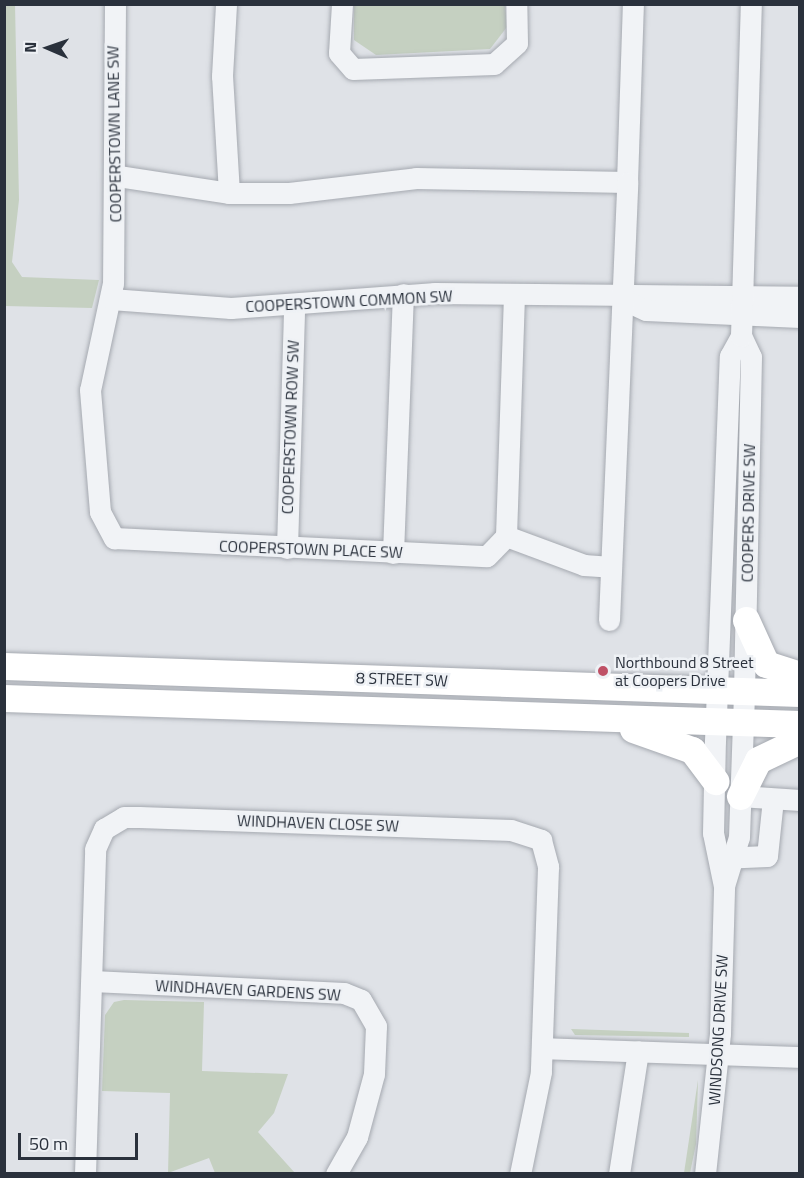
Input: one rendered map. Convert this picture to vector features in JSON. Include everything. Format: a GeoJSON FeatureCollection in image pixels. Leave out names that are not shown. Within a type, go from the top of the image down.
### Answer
{"type":"FeatureCollection","features":[{"type":"Feature","properties":{"kind":"main road"},"geometry":{"type":"LineString","coordinates":[[746,620],[766,664],[800,675]]}},
{"type":"Feature","properties":{"kind":"main road","name":"8 STREET SW"},"geometry":{"type":"LineString","coordinates":[[4,666],[800,693]]}},
{"type":"Feature","properties":{"kind":"main road","name":"8 STREET SW"},"geometry":{"type":"LineString","coordinates":[[4,698],[800,724]]}},
{"type":"Feature","properties":{"kind":"main road"},"geometry":{"type":"LineString","coordinates":[[582,717],[675,741],[697,755],[715,781]]}},
{"type":"Feature","properties":{"kind":"main road"},"geometry":{"type":"LineString","coordinates":[[740,796],[758,760],[800,740]]}},
{"type":"Feature","properties":{"kind":"street","name":"COOPERSTOWN LANE SW"},"geometry":{"type":"LineString","coordinates":[[111,299],[118,176],[116,4]]}},
{"type":"Feature","properties":{"kind":"street"},"geometry":{"type":"LineString","coordinates":[[226,4],[222,76],[229,193]]}},
{"type":"Feature","properties":{"kind":"street"},"geometry":{"type":"LineString","coordinates":[[342,4],[339,53],[353,69],[494,64],[517,43],[516,4]]}},
{"type":"Feature","properties":{"kind":"street"},"geometry":{"type":"LineString","coordinates":[[609,620],[633,4]]}},
{"type":"Feature","properties":{"kind":"street","name":"COOPERS DRIVE SW"},"geometry":{"type":"LineString","coordinates":[[716,722],[730,356],[741,336],[743,305],[751,4]]}},
{"type":"Feature","properties":{"kind":"street"},"geometry":{"type":"LineString","coordinates":[[118,176],[229,193],[289,193],[416,178],[627,182]]}},
{"type":"Feature","properties":{"kind":"street"},"geometry":{"type":"LineString","coordinates":[[393,553],[403,294]]}},
{"type":"Feature","properties":{"kind":"street","name":"COOPERSTOWN COMMON SW"},"geometry":{"type":"LineString","coordinates":[[111,299],[294,306],[403,294],[622,299],[646,310],[743,305]]}},
{"type":"Feature","properties":{"kind":"street"},"geometry":{"type":"LineString","coordinates":[[514,296],[506,536],[584,565],[611,567]]}},
{"type":"Feature","properties":{"kind":"street"},"geometry":{"type":"LineString","coordinates":[[743,305],[800,297]]}},
{"type":"Feature","properties":{"kind":"street","name":"COOPERSTOWN PLACE SW"},"geometry":{"type":"LineString","coordinates":[[111,299],[90,390],[105,528],[123,542],[487,556],[506,536]]}},
{"type":"Feature","properties":{"kind":"street"},"geometry":{"type":"LineString","coordinates":[[743,305],[800,317]]}},
{"type":"Feature","properties":{"kind":"street","name":"COOPERSTOWN ROW SW"},"geometry":{"type":"LineString","coordinates":[[287,548],[294,306]]}},
{"type":"Feature","properties":{"kind":"street","name":"COOPERS DRIVE SW"},"geometry":{"type":"LineString","coordinates":[[741,336],[752,357],[743,722]]}},
{"type":"Feature","properties":{"kind":"street","name":"WINDSONG DRIVE SW"},"geometry":{"type":"LineString","coordinates":[[716,722],[715,781],[726,858]]}},
{"type":"Feature","properties":{"kind":"street","name":"WINDSONG DRIVE SW"},"geometry":{"type":"LineString","coordinates":[[705,1173],[719,1054],[726,858],[740,796],[743,722]]}},
{"type":"Feature","properties":{"kind":"street"},"geometry":{"type":"LineString","coordinates":[[740,796],[800,800]]}},
{"type":"Feature","properties":{"kind":"street"},"geometry":{"type":"LineString","coordinates":[[726,858],[767,856],[773,799]]}},
{"type":"Feature","properties":{"kind":"street","name":"WINDHAVEN CLOSE SW"},"geometry":{"type":"LineString","coordinates":[[85,1173],[95,849],[104,829],[124,818],[511,830],[531,833],[546,851],[542,1048],[538,1107],[520,1173]]}},
{"type":"Feature","properties":{"kind":"street","name":"WINDHAVEN GARDENS SW"},"geometry":{"type":"LineString","coordinates":[[92,981],[344,993],[361,1000],[376,1026],[374,1074],[357,1137],[336,1173]]}},
{"type":"Feature","properties":{"kind":"street"},"geometry":{"type":"LineString","coordinates":[[542,1048],[800,1057]]}},
{"type":"Feature","properties":{"kind":"street"},"geometry":{"type":"LineString","coordinates":[[619,1173],[638,1051]]}},
{"type":"Feature","properties":{"kind":"green space"},"geometry":{"type":"Polygon","coordinates":[[[15,4],[19,200],[12,262],[22,277],[99,280],[92,308],[5,306],[4,5],[15,4]]]}},
{"type":"Feature","properties":{"kind":"green space"},"geometry":{"type":"Polygon","coordinates":[[[354,5],[505,5],[507,27],[490,49],[376,55],[354,40],[354,5]]]}},
{"type":"Feature","properties":{"kind":"green space"},"geometry":{"type":"Polygon","coordinates":[[[124,1000],[204,1002],[202,1071],[288,1074],[274,1113],[258,1132],[295,1173],[215,1173],[209,1158],[168,1173],[170,1093],[102,1091],[105,1015],[114,1002],[124,1000]]]}},
{"type":"Feature","properties":{"kind":"green space"},"geometry":{"type":"Polygon","coordinates":[[[571,1029],[689,1033],[689,1037],[575,1035],[571,1029]]]}},
{"type":"Feature","properties":{"kind":"green space"},"geometry":{"type":"Polygon","coordinates":[[[698,1080],[696,1144],[690,1173],[684,1173],[698,1080]]]}},
{"type":"Feature","properties":{"kind":"place","name":"Northbound 8 Street at Coopers Drive"},"geometry":{"type":"Point","coordinates":[603,671]}}]}
